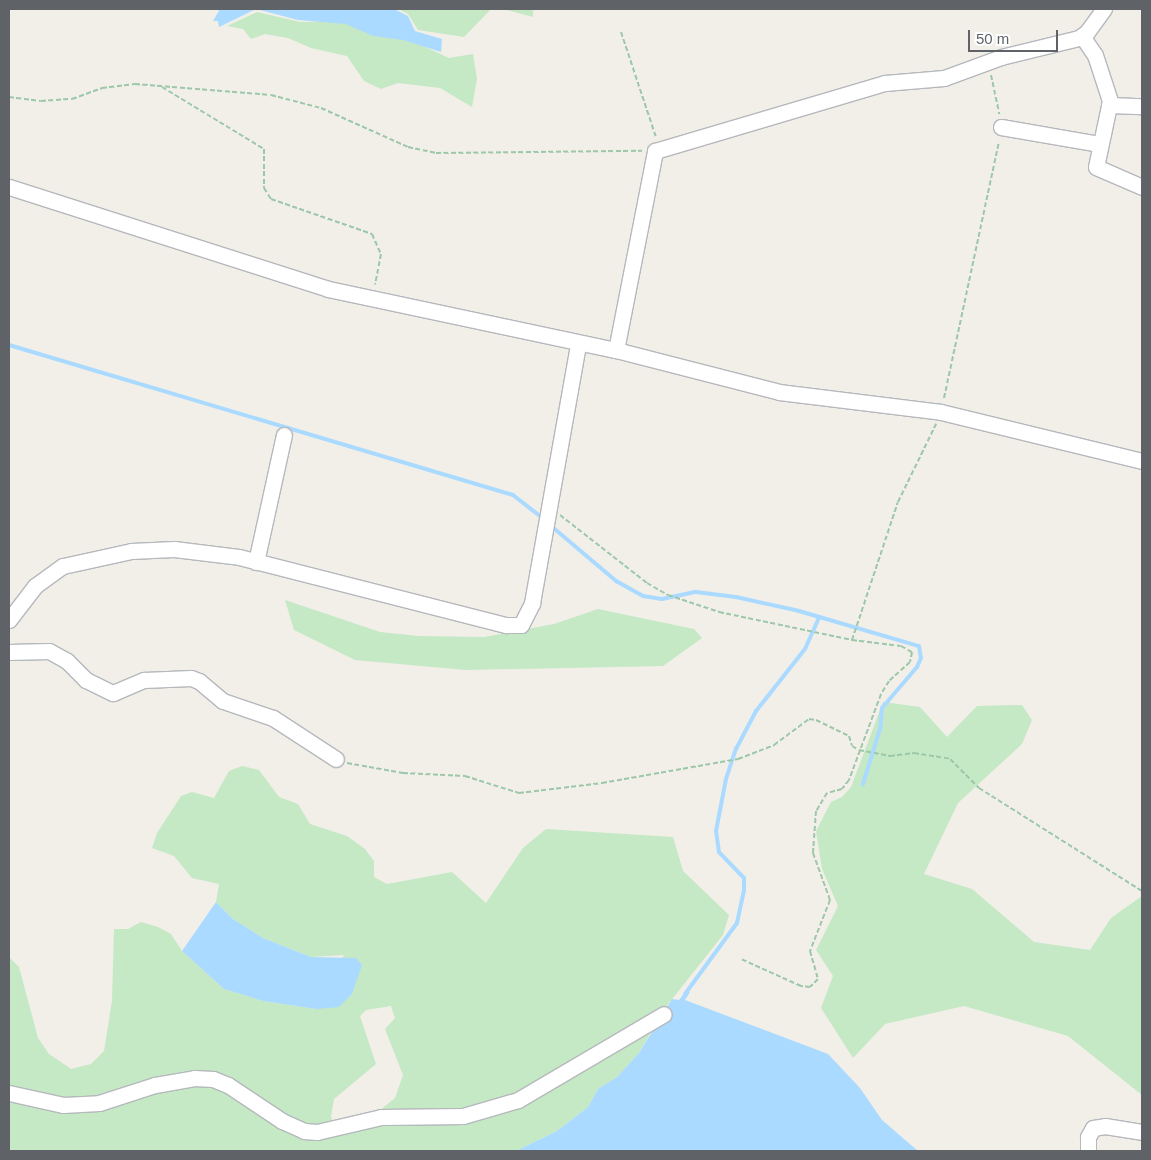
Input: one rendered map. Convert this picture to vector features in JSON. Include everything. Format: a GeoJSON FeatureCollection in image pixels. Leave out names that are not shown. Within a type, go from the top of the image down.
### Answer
{"type":"FeatureCollection","features":[{"type":"Feature","properties":{"kind":"street"},"geometry":{"type":"LineString","coordinates":[[616,350],[656,151],[885,83],[944,78],[988,63],[1082,36],[1104,9]]}},
{"type":"Feature","properties":{"kind":"street"},"geometry":{"type":"LineString","coordinates":[[1082,36],[1098,61],[1110,104],[1099,144],[1097,168],[1142,187]]}},
{"type":"Feature","properties":{"kind":"street"},"geometry":{"type":"LineString","coordinates":[[1110,104],[1142,106]]}},
{"type":"Feature","properties":{"kind":"street"},"geometry":{"type":"LineString","coordinates":[[1001,127],[1099,144]]}},
{"type":"Feature","properties":{"kind":"street"},"geometry":{"type":"LineString","coordinates":[[9,187],[328,289],[578,344],[616,350],[779,392],[941,412],[1142,461]]}},
{"type":"Feature","properties":{"kind":"street"},"geometry":{"type":"LineString","coordinates":[[9,620],[35,586],[49,574],[79,561],[131,551],[174,549],[256,562],[506,625],[521,625],[532,603],[578,344]]}},
{"type":"Feature","properties":{"kind":"street"},"geometry":{"type":"LineString","coordinates":[[256,562],[284,435]]}},
{"type":"Feature","properties":{"kind":"street"},"geometry":{"type":"LineString","coordinates":[[9,652],[49,651],[99,689],[113,693],[144,680],[191,678],[223,701],[272,718],[336,759]]}},
{"type":"Feature","properties":{"kind":"street"},"geometry":{"type":"LineString","coordinates":[[9,1093],[64,1105],[99,1103],[155,1085],[194,1078],[213,1079],[228,1085],[282,1121],[304,1131],[317,1132],[381,1117],[463,1116],[526,1096],[664,1014]]}},
{"type":"Feature","properties":{"kind":"street"},"geometry":{"type":"LineString","coordinates":[[1088,1151],[1088,1137],[1093,1128],[1105,1126],[1142,1132]]}},
{"type":"Feature","properties":{"kind":"path"},"geometry":{"type":"LineString","coordinates":[[9,98],[56,100],[117,86],[160,86],[291,99],[328,112],[408,147],[436,153],[656,151],[621,32]]}},
{"type":"Feature","properties":{"kind":"path"},"geometry":{"type":"LineString","coordinates":[[852,640],[898,502],[941,412],[1001,127],[988,63]]}},
{"type":"Feature","properties":{"kind":"path"},"geometry":{"type":"LineString","coordinates":[[160,86],[264,149],[264,188],[271,200],[372,234],[381,254],[375,279],[376,300]]}},
{"type":"Feature","properties":{"kind":"path"},"geometry":{"type":"LineString","coordinates":[[548,505],[647,583],[668,595],[719,612],[852,640],[901,646],[909,649],[913,655],[884,689],[845,786],[827,792],[814,819],[813,852],[830,894],[829,906],[810,951],[818,979],[810,987],[801,986],[741,959]]}},
{"type":"Feature","properties":{"kind":"path"},"geometry":{"type":"LineString","coordinates":[[336,759],[372,770],[465,776],[520,792],[602,784],[738,759],[774,745],[809,719],[849,736],[852,746],[859,750],[890,756],[914,753],[950,759],[979,788],[1142,891]]}},
{"type":"Feature","properties":{"kind":"green space"},"geometry":{"type":"Polygon","coordinates":[[[398,9],[491,9],[464,37],[418,30],[408,14],[398,9]]]}},
{"type":"Feature","properties":{"kind":"green space"},"geometry":{"type":"Polygon","coordinates":[[[503,9],[533,9],[533,17],[503,9]]]}},
{"type":"Feature","properties":{"kind":"green space"},"geometry":{"type":"Polygon","coordinates":[[[257,12],[300,22],[345,21],[410,40],[449,58],[473,54],[477,79],[472,107],[440,88],[398,83],[381,89],[364,81],[347,56],[311,48],[288,38],[265,34],[251,39],[243,29],[227,26],[257,12]]]}},
{"type":"Feature","properties":{"kind":"green space"},"geometry":{"type":"Polygon","coordinates":[[[285,600],[380,632],[418,636],[484,637],[554,624],[598,609],[694,629],[702,638],[663,666],[466,670],[355,660],[294,630],[285,600]]]}},
{"type":"Feature","properties":{"kind":"green space"},"geometry":{"type":"Polygon","coordinates":[[[883,702],[920,707],[947,737],[977,706],[1022,705],[1032,720],[1022,744],[958,803],[924,874],[972,889],[1034,942],[1090,950],[1111,918],[1142,896],[1142,1095],[1068,1036],[964,1006],[885,1024],[853,1058],[821,1008],[833,976],[816,950],[838,906],[822,869],[816,831],[831,802],[842,797],[851,787],[883,702]]]}},
{"type":"Feature","properties":{"kind":"green space"},"geometry":{"type":"Polygon","coordinates":[[[242,766],[259,770],[279,797],[298,804],[310,824],[347,836],[365,849],[374,861],[374,877],[387,884],[452,872],[486,903],[523,848],[546,829],[673,837],[683,871],[729,915],[723,935],[665,1008],[639,1053],[617,1077],[598,1089],[588,1107],[557,1131],[516,1151],[9,1151],[9,957],[19,967],[38,1038],[49,1054],[71,1069],[91,1064],[104,1051],[112,1001],[114,929],[128,929],[141,922],[158,927],[171,934],[182,951],[224,989],[263,1001],[316,1009],[344,955],[311,957],[263,938],[233,919],[216,902],[219,884],[192,878],[174,856],[152,848],[157,833],[181,796],[192,792],[214,798],[229,771],[242,766]],[[391,1006],[366,1010],[360,1016],[376,1064],[334,1099],[331,1117],[338,1131],[363,1124],[395,1098],[403,1075],[385,1029],[395,1018],[391,1006]]]}},
{"type":"Feature","properties":{"kind":"water"},"geometry":{"type":"Polygon","coordinates":[[[220,9],[256,9],[219,27],[218,21],[213,21],[220,9]]]}},
{"type":"Feature","properties":{"kind":"water"},"geometry":{"type":"Polygon","coordinates":[[[256,9],[394,9],[408,16],[415,31],[442,39],[441,52],[403,40],[373,36],[346,24],[298,20],[256,9]]]}},
{"type":"Feature","properties":{"kind":"water"},"geometry":{"type":"Polygon","coordinates":[[[216,902],[233,919],[263,938],[311,957],[356,958],[362,965],[352,994],[339,1007],[316,1009],[263,1001],[224,989],[182,951],[216,902]]]}},
{"type":"Feature","properties":{"kind":"water"},"geometry":{"type":"Polygon","coordinates":[[[686,991],[690,992],[685,1000],[828,1054],[860,1088],[882,1120],[918,1151],[516,1151],[557,1131],[588,1107],[598,1089],[617,1077],[639,1053],[672,999],[679,1000],[686,991]]]}},
{"type":"Feature","properties":{"kind":"waterway"},"geometry":{"type":"LineString","coordinates":[[9,345],[513,495],[544,519]]}},
{"type":"Feature","properties":{"kind":"waterway"},"geometry":{"type":"LineString","coordinates":[[550,525],[616,581],[643,596],[662,599],[696,592],[736,597],[799,611],[919,646],[921,658],[917,667],[882,708],[880,729],[863,784]]}},
{"type":"Feature","properties":{"kind":"waterway"},"geometry":{"type":"LineString","coordinates":[[685,994],[737,923],[744,891],[744,878],[719,852],[716,831],[726,779],[736,749],[756,711],[805,649],[819,618]]}}]}
